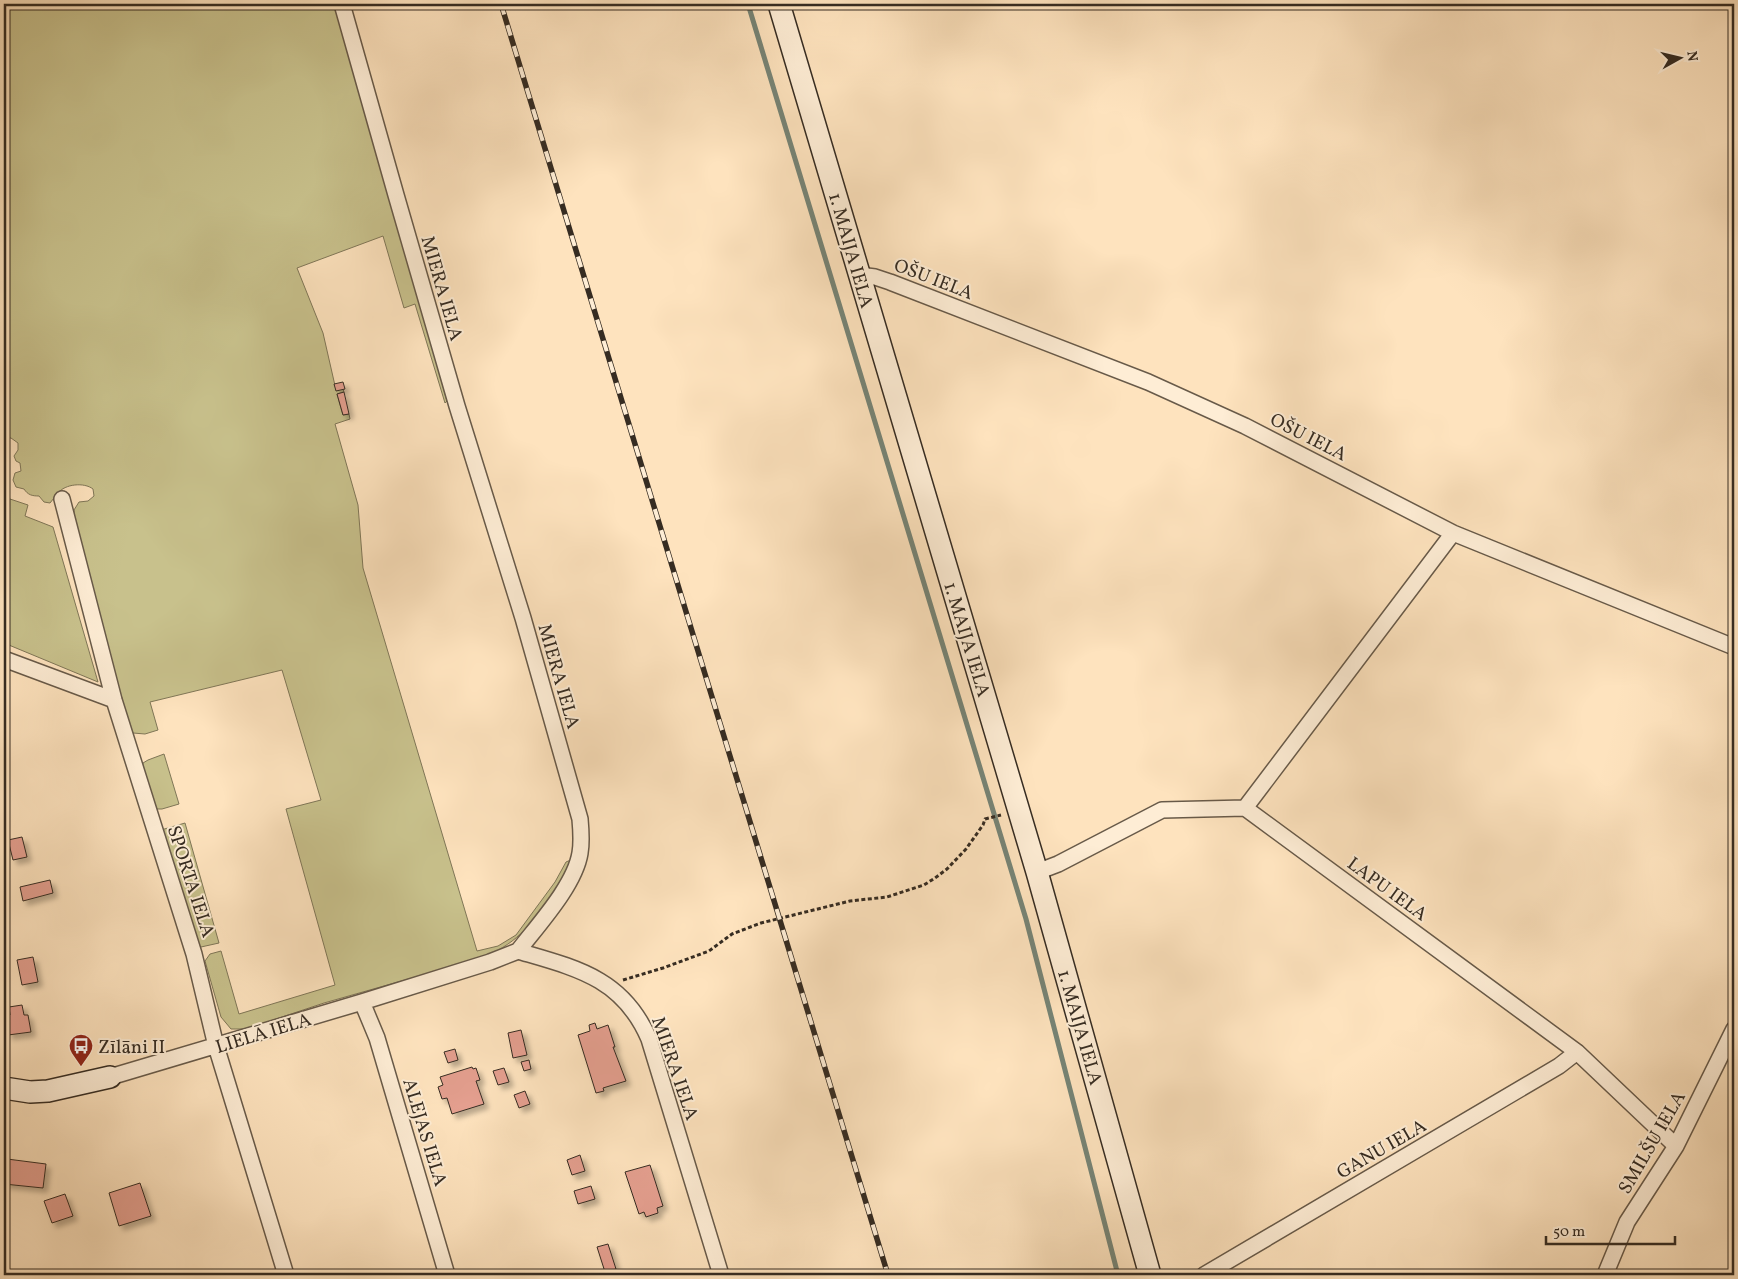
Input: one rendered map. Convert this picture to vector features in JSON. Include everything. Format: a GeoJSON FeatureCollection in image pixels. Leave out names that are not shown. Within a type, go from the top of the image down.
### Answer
{"type":"FeatureCollection","features":[{"type":"Feature","properties":{"kind":"street","name":"MIERA IELA"},"geometry":{"type":"LineString","coordinates":[[342,4],[452,387],[523,618],[580,819],[581,846],[575,870],[561,894],[518,951],[565,965],[600,981],[617,993],[631,1007],[641,1021],[649,1039],[721,1275]]}},
{"type":"Feature","properties":{"kind":"street","name":"1. MAIJA IELA"},"geometry":{"type":"LineString","coordinates":[[779,4],[1037,872],[1150,1275]]}},
{"type":"Feature","properties":{"kind":"street","name":"OŠU IELA"},"geometry":{"type":"LineString","coordinates":[[859,275],[875,277],[890,282],[1148,382],[1245,426],[1453,533],[1734,646]]}},
{"type":"Feature","properties":{"kind":"street","name":"SPORTA IELA"},"geometry":{"type":"LineString","coordinates":[[62,499],[114,700],[194,954],[216,1046],[286,1275]]}},
{"type":"Feature","properties":{"kind":"street"},"geometry":{"type":"LineString","coordinates":[[1037,872],[1058,864],[1162,810],[1245,808],[1453,533]]}},
{"type":"Feature","properties":{"kind":"street"},"geometry":{"type":"LineString","coordinates":[[4,659],[114,700]]}},
{"type":"Feature","properties":{"kind":"street","name":"LAPU IELA"},"geometry":{"type":"LineString","coordinates":[[1245,808],[1577,1052],[1676,1146]]}},
{"type":"Feature","properties":{"kind":"street","name":"LIELĀ IELA"},"geometry":{"type":"LineString","coordinates":[[4,1088],[30,1092],[48,1092],[110,1076],[362,1002],[490,962],[518,951]]}},
{"type":"Feature","properties":{"kind":"street","name":"ALEJAS IELA"},"geometry":{"type":"LineString","coordinates":[[362,1002],[377,1038],[447,1275]]}},
{"type":"Feature","properties":{"kind":"street","name":"SMILŠU IELA"},"geometry":{"type":"LineString","coordinates":[[1605,1275],[1627,1222],[1676,1146],[1734,1030]]}},
{"type":"Feature","properties":{"kind":"street","name":"GANU IELA"},"geometry":{"type":"LineString","coordinates":[[1204,1275],[1559,1066],[1577,1052]]}},
{"type":"Feature","properties":{"kind":"path"},"geometry":{"type":"LineString","coordinates":[[600,981],[621,981],[663,968],[709,951],[732,934],[761,922],[850,901],[887,897],[924,885],[947,868],[966,849],[983,825],[985,819],[1003,814]]}},
{"type":"Feature","properties":{"kind":"shaded area"},"geometry":{"type":"Polygon","coordinates":[[[4,4],[336,4],[447,401],[445,403],[415,304],[404,308],[383,236],[297,268],[323,333],[336,390],[343,389],[344,392],[337,394],[343,415],[349,414],[350,419],[335,424],[358,505],[363,568],[477,951],[498,946],[516,935],[555,882],[566,862],[573,859],[566,874],[528,926],[512,941],[492,954],[324,1003],[246,1029],[231,1029],[221,1017],[205,961],[210,954],[221,951],[239,1014],[335,985],[286,809],[321,800],[282,670],[150,702],[158,730],[145,734],[133,733],[128,727],[74,515],[74,510],[79,502],[88,501],[94,496],[93,489],[85,485],[70,486],[61,490],[50,503],[44,502],[39,496],[30,495],[24,489],[16,487],[13,480],[15,473],[21,471],[20,463],[16,461],[14,456],[18,450],[18,443],[11,438],[4,440],[4,4]]]}},
{"type":"Feature","properties":{"kind":"shaded area"},"geometry":{"type":"Polygon","coordinates":[[[4,497],[28,505],[25,516],[53,527],[98,682],[4,643],[4,497]]]}},
{"type":"Feature","properties":{"kind":"shaded area"},"geometry":{"type":"Polygon","coordinates":[[[164,754],[179,804],[155,809],[142,770],[143,763],[164,754]]]}},
{"type":"Feature","properties":{"kind":"shaded area"},"geometry":{"type":"Polygon","coordinates":[[[185,823],[219,943],[201,947],[196,942],[161,830],[185,823]]]}},
{"type":"Feature","properties":{"kind":"building"},"geometry":{"type":"Polygon","coordinates":[[[343,382],[345,389],[336,391],[334,384],[343,382]]]}},
{"type":"Feature","properties":{"kind":"building"},"geometry":{"type":"Polygon","coordinates":[[[344,392],[349,414],[343,415],[337,394],[344,392]]]}},
{"type":"Feature","properties":{"kind":"building"},"geometry":{"type":"Polygon","coordinates":[[[22,837],[27,857],[13,860],[8,840],[22,837]]]}},
{"type":"Feature","properties":{"kind":"building"},"geometry":{"type":"Polygon","coordinates":[[[50,880],[53,893],[23,901],[20,887],[50,880]]]}},
{"type":"Feature","properties":{"kind":"building"},"geometry":{"type":"Polygon","coordinates":[[[33,957],[38,982],[22,985],[17,960],[33,957]]]}},
{"type":"Feature","properties":{"kind":"building"},"geometry":{"type":"Polygon","coordinates":[[[22,1005],[24,1015],[28,1015],[31,1032],[8,1035],[5,1016],[10,1015],[9,1007],[22,1005]]]}},
{"type":"Feature","properties":{"kind":"building"},"geometry":{"type":"Polygon","coordinates":[[[595,1023],[597,1029],[608,1025],[615,1047],[613,1047],[626,1081],[603,1088],[604,1091],[596,1093],[578,1035],[590,1031],[589,1025],[595,1023]]]}},
{"type":"Feature","properties":{"kind":"building"},"geometry":{"type":"Polygon","coordinates":[[[521,1030],[527,1055],[513,1058],[508,1033],[521,1030]]]}},
{"type":"Feature","properties":{"kind":"building"},"geometry":{"type":"Polygon","coordinates":[[[455,1049],[458,1060],[448,1063],[444,1052],[455,1049]]]}},
{"type":"Feature","properties":{"kind":"building"},"geometry":{"type":"Polygon","coordinates":[[[529,1060],[531,1069],[524,1071],[521,1062],[529,1060]]]}},
{"type":"Feature","properties":{"kind":"building"},"geometry":{"type":"Polygon","coordinates":[[[472,1067],[473,1069],[476,1068],[480,1080],[476,1081],[484,1104],[452,1114],[447,1098],[442,1099],[438,1087],[443,1085],[440,1077],[472,1067]]]}},
{"type":"Feature","properties":{"kind":"building"},"geometry":{"type":"Polygon","coordinates":[[[504,1068],[509,1082],[498,1085],[493,1071],[504,1068]]]}},
{"type":"Feature","properties":{"kind":"building"},"geometry":{"type":"Polygon","coordinates":[[[525,1091],[530,1104],[519,1108],[514,1095],[525,1091]]]}},
{"type":"Feature","properties":{"kind":"building"},"geometry":{"type":"Polygon","coordinates":[[[580,1155],[585,1171],[572,1175],[567,1160],[580,1155]]]}},
{"type":"Feature","properties":{"kind":"building"},"geometry":{"type":"Polygon","coordinates":[[[7,1159],[46,1164],[43,1188],[4,1184],[7,1159]]]}},
{"type":"Feature","properties":{"kind":"building"},"geometry":{"type":"Polygon","coordinates":[[[650,1165],[663,1206],[657,1208],[658,1213],[646,1217],[644,1212],[639,1214],[625,1172],[650,1165]]]}},
{"type":"Feature","properties":{"kind":"building"},"geometry":{"type":"Polygon","coordinates":[[[140,1183],[151,1216],[119,1226],[109,1193],[140,1183]]]}},
{"type":"Feature","properties":{"kind":"building"},"geometry":{"type":"Polygon","coordinates":[[[591,1186],[595,1199],[578,1204],[574,1191],[591,1186]]]}},
{"type":"Feature","properties":{"kind":"building"},"geometry":{"type":"Polygon","coordinates":[[[65,1194],[73,1216],[52,1223],[44,1201],[65,1194]]]}},
{"type":"Feature","properties":{"kind":"building"},"geometry":{"type":"Polygon","coordinates":[[[608,1244],[616,1269],[605,1272],[597,1247],[608,1244]]]}},
{"type":"Feature","properties":{"kind":"waterway"},"geometry":{"type":"LineString","coordinates":[[748,4],[1026,919],[1118,1275]]}},
{"type":"Feature","properties":{"kind":"railway"},"geometry":{"type":"LineString","coordinates":[[501,4],[888,1275]]}},
{"type":"Feature","properties":{"kind":"place","name":"Zīlāni II"},"geometry":{"type":"Point","coordinates":[81,1067]}}]}
